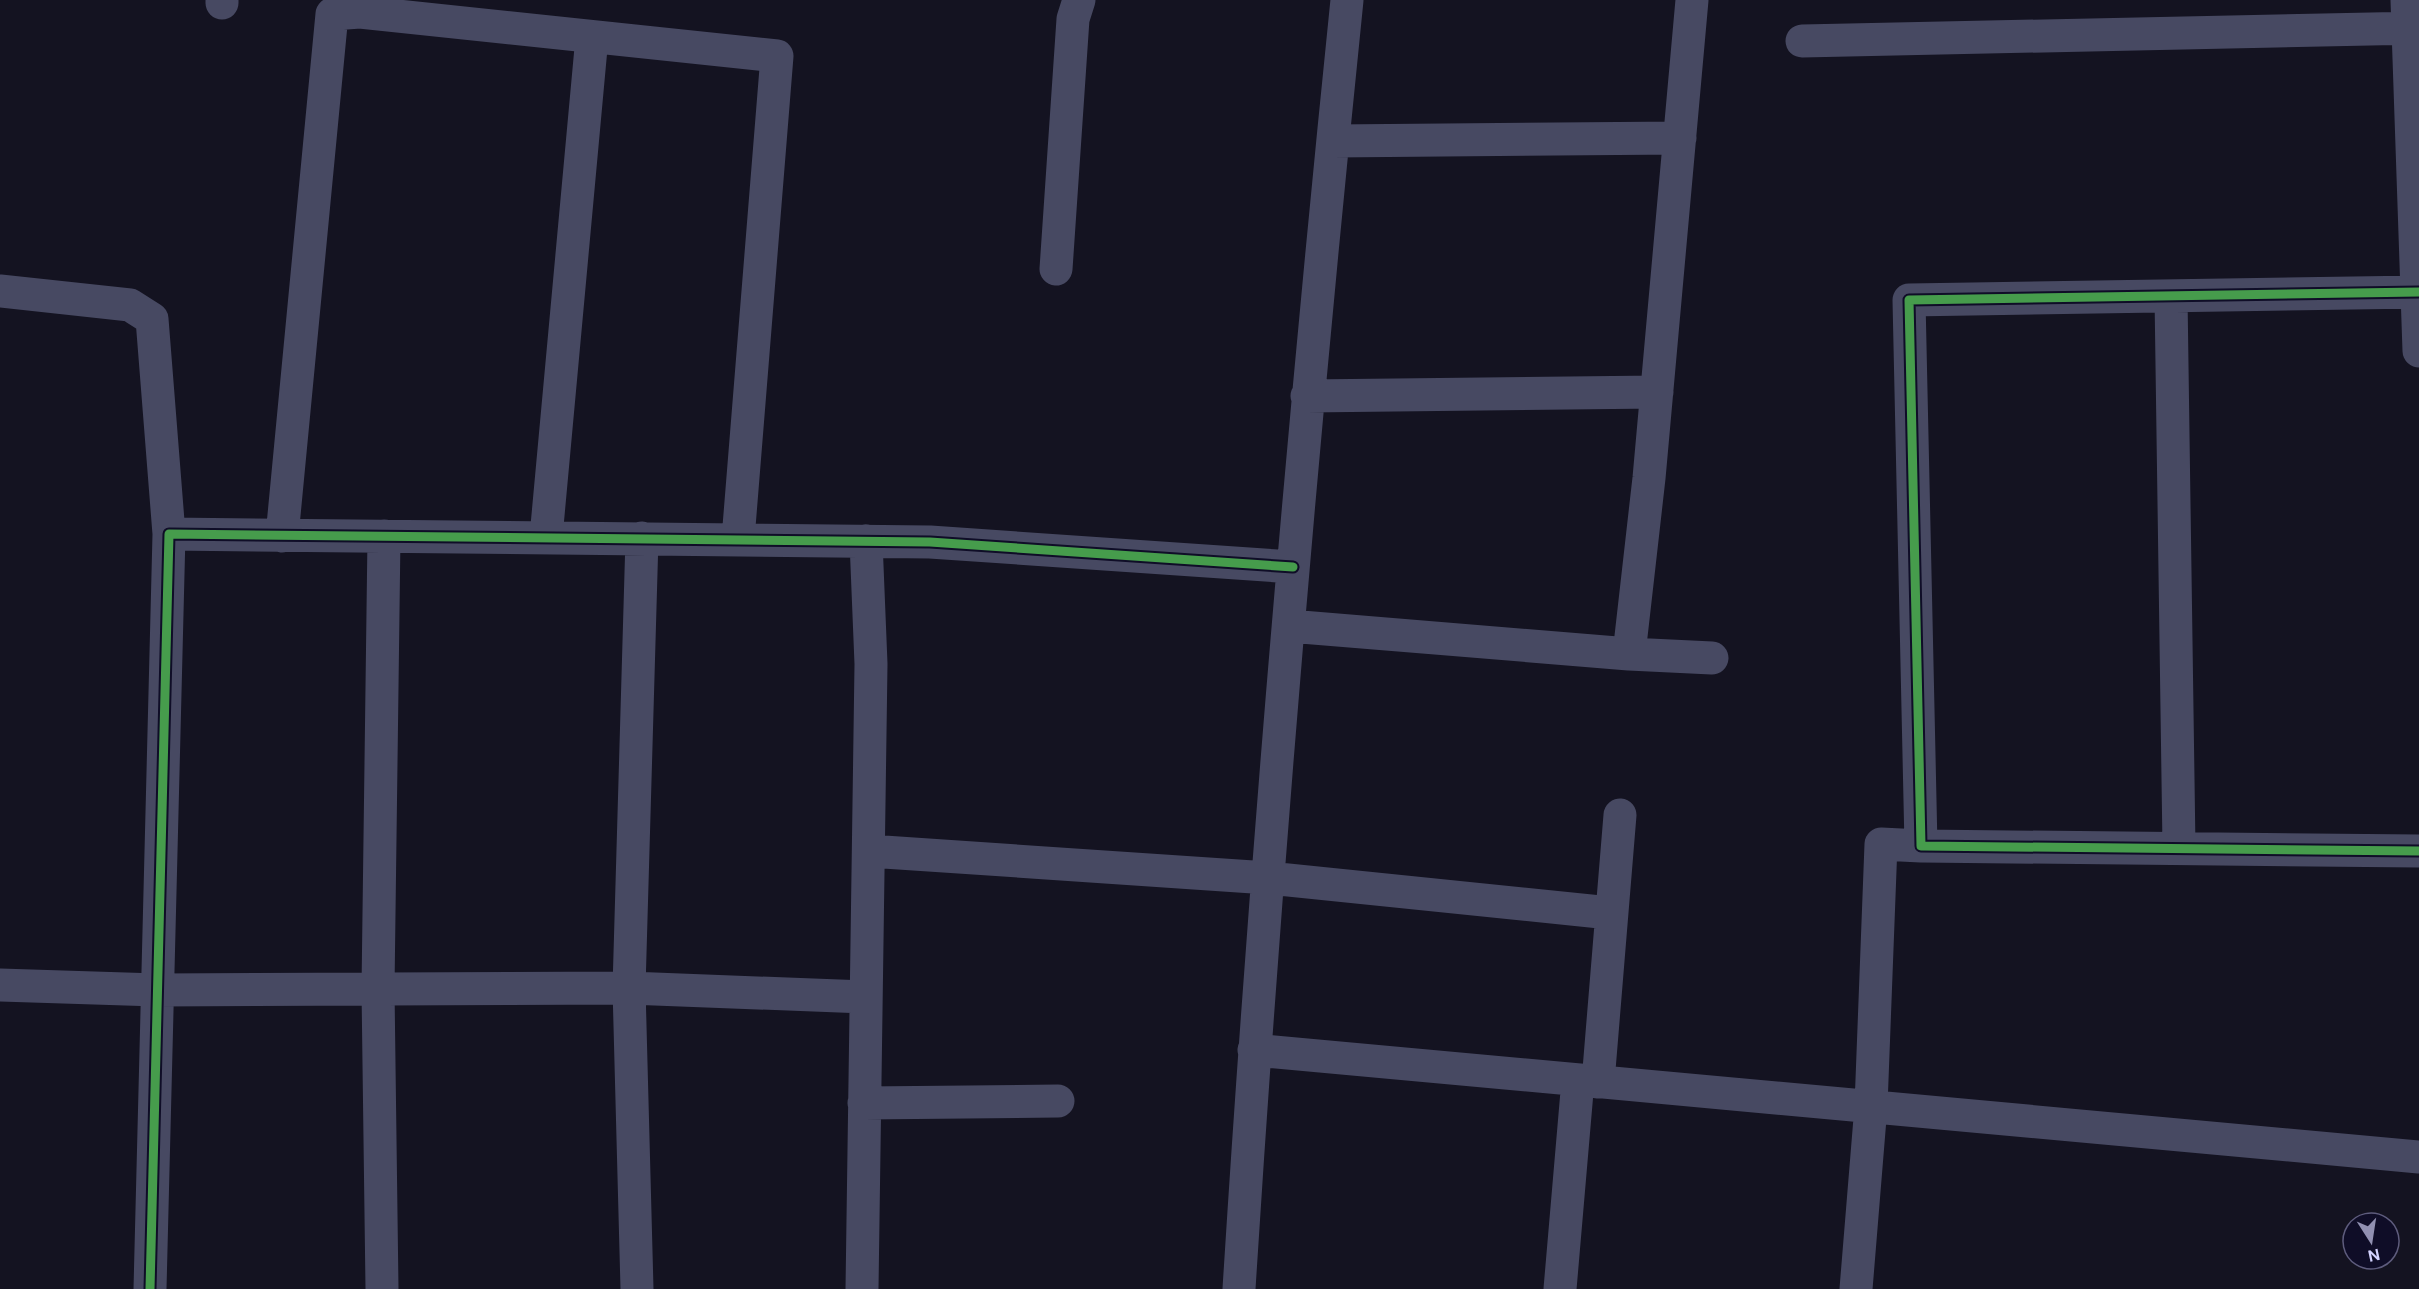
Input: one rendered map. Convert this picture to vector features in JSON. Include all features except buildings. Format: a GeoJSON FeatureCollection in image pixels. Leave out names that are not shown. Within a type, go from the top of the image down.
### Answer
{"type":"FeatureCollection","features":[{"type":"Feature","properties":{"kind":"street"},"geometry":{"type":"LineString","coordinates":[[1056,269],[1073,20],[1079,0]]}},
{"type":"Feature","properties":{"kind":"street"},"geometry":{"type":"LineString","coordinates":[[1239,1289],[1254,1050],[1307,396],[1347,0]]}},
{"type":"Feature","properties":{"kind":"street"},"geometry":{"type":"LineString","coordinates":[[1629,654],[1657,392],[1692,0]]}},
{"type":"Feature","properties":{"kind":"street"},"geometry":{"type":"LineString","coordinates":[[282,536],[332,14],[415,9],[591,37],[777,56],[738,539]]}},
{"type":"Feature","properties":{"kind":"street"},"geometry":{"type":"LineString","coordinates":[[1802,41],[2411,19],[2419,351]]}},
{"type":"Feature","properties":{"kind":"street"},"geometry":{"type":"LineString","coordinates":[[546,537],[591,37]]}},
{"type":"Feature","properties":{"kind":"street"},"geometry":{"type":"LineString","coordinates":[[1333,141],[1680,138]]}},
{"type":"Feature","properties":{"kind":"street"},"geometry":{"type":"LineString","coordinates":[[0,291],[130,305],[152,319],[169,534],[150,1289]]}},
{"type":"Feature","properties":{"kind":"street"},"geometry":{"type":"LineString","coordinates":[[1921,846],[1909,300],[2418,292]]}},
{"type":"Feature","properties":{"kind":"street"},"geometry":{"type":"LineString","coordinates":[[2171,296],[2179,849]]}},
{"type":"Feature","properties":{"kind":"street"},"geometry":{"type":"LineString","coordinates":[[1307,396],[1657,392]]}},
{"type":"Feature","properties":{"kind":"street"},"geometry":{"type":"LineString","coordinates":[[169,534],[930,542],[1293,567]]}},
{"type":"Feature","properties":{"kind":"street"},"geometry":{"type":"LineString","coordinates":[[382,1289],[378,989],[384,536]]}},
{"type":"Feature","properties":{"kind":"street"},"geometry":{"type":"LineString","coordinates":[[637,1289],[629,988],[642,538]]}},
{"type":"Feature","properties":{"kind":"street"},"geometry":{"type":"LineString","coordinates":[[862,1289],[871,664],[866,541]]}},
{"type":"Feature","properties":{"kind":"street"},"geometry":{"type":"LineString","coordinates":[[1288,626],[1629,654],[1712,658]]}},
{"type":"Feature","properties":{"kind":"street"},"geometry":{"type":"LineString","coordinates":[[1560,1289],[1610,913],[1620,815]]}},
{"type":"Feature","properties":{"kind":"street"},"geometry":{"type":"LineString","coordinates":[[1856,1289],[1871,1106],[1881,844],[2419,851]]}},
{"type":"Feature","properties":{"kind":"street"},"geometry":{"type":"LineString","coordinates":[[869,850],[1268,878],[1610,913]]}},
{"type":"Feature","properties":{"kind":"street"},"geometry":{"type":"LineString","coordinates":[[0,985],[158,990],[629,988],[865,997]]}},
{"type":"Feature","properties":{"kind":"street"},"geometry":{"type":"LineString","coordinates":[[1254,1050],[2419,1157]]}},
{"type":"Feature","properties":{"kind":"street"},"geometry":{"type":"LineString","coordinates":[[864,1102],[1059,1101]]}},
{"type":"Feature","properties":{"kind":"cycle path"},"geometry":{"type":"LineString","coordinates":[[2419,292],[1909,300],[1921,846],[2419,851]]}},
{"type":"Feature","properties":{"kind":"cycle path"},"geometry":{"type":"LineString","coordinates":[[150,1289],[169,534],[930,542],[1293,567]]}}]}
